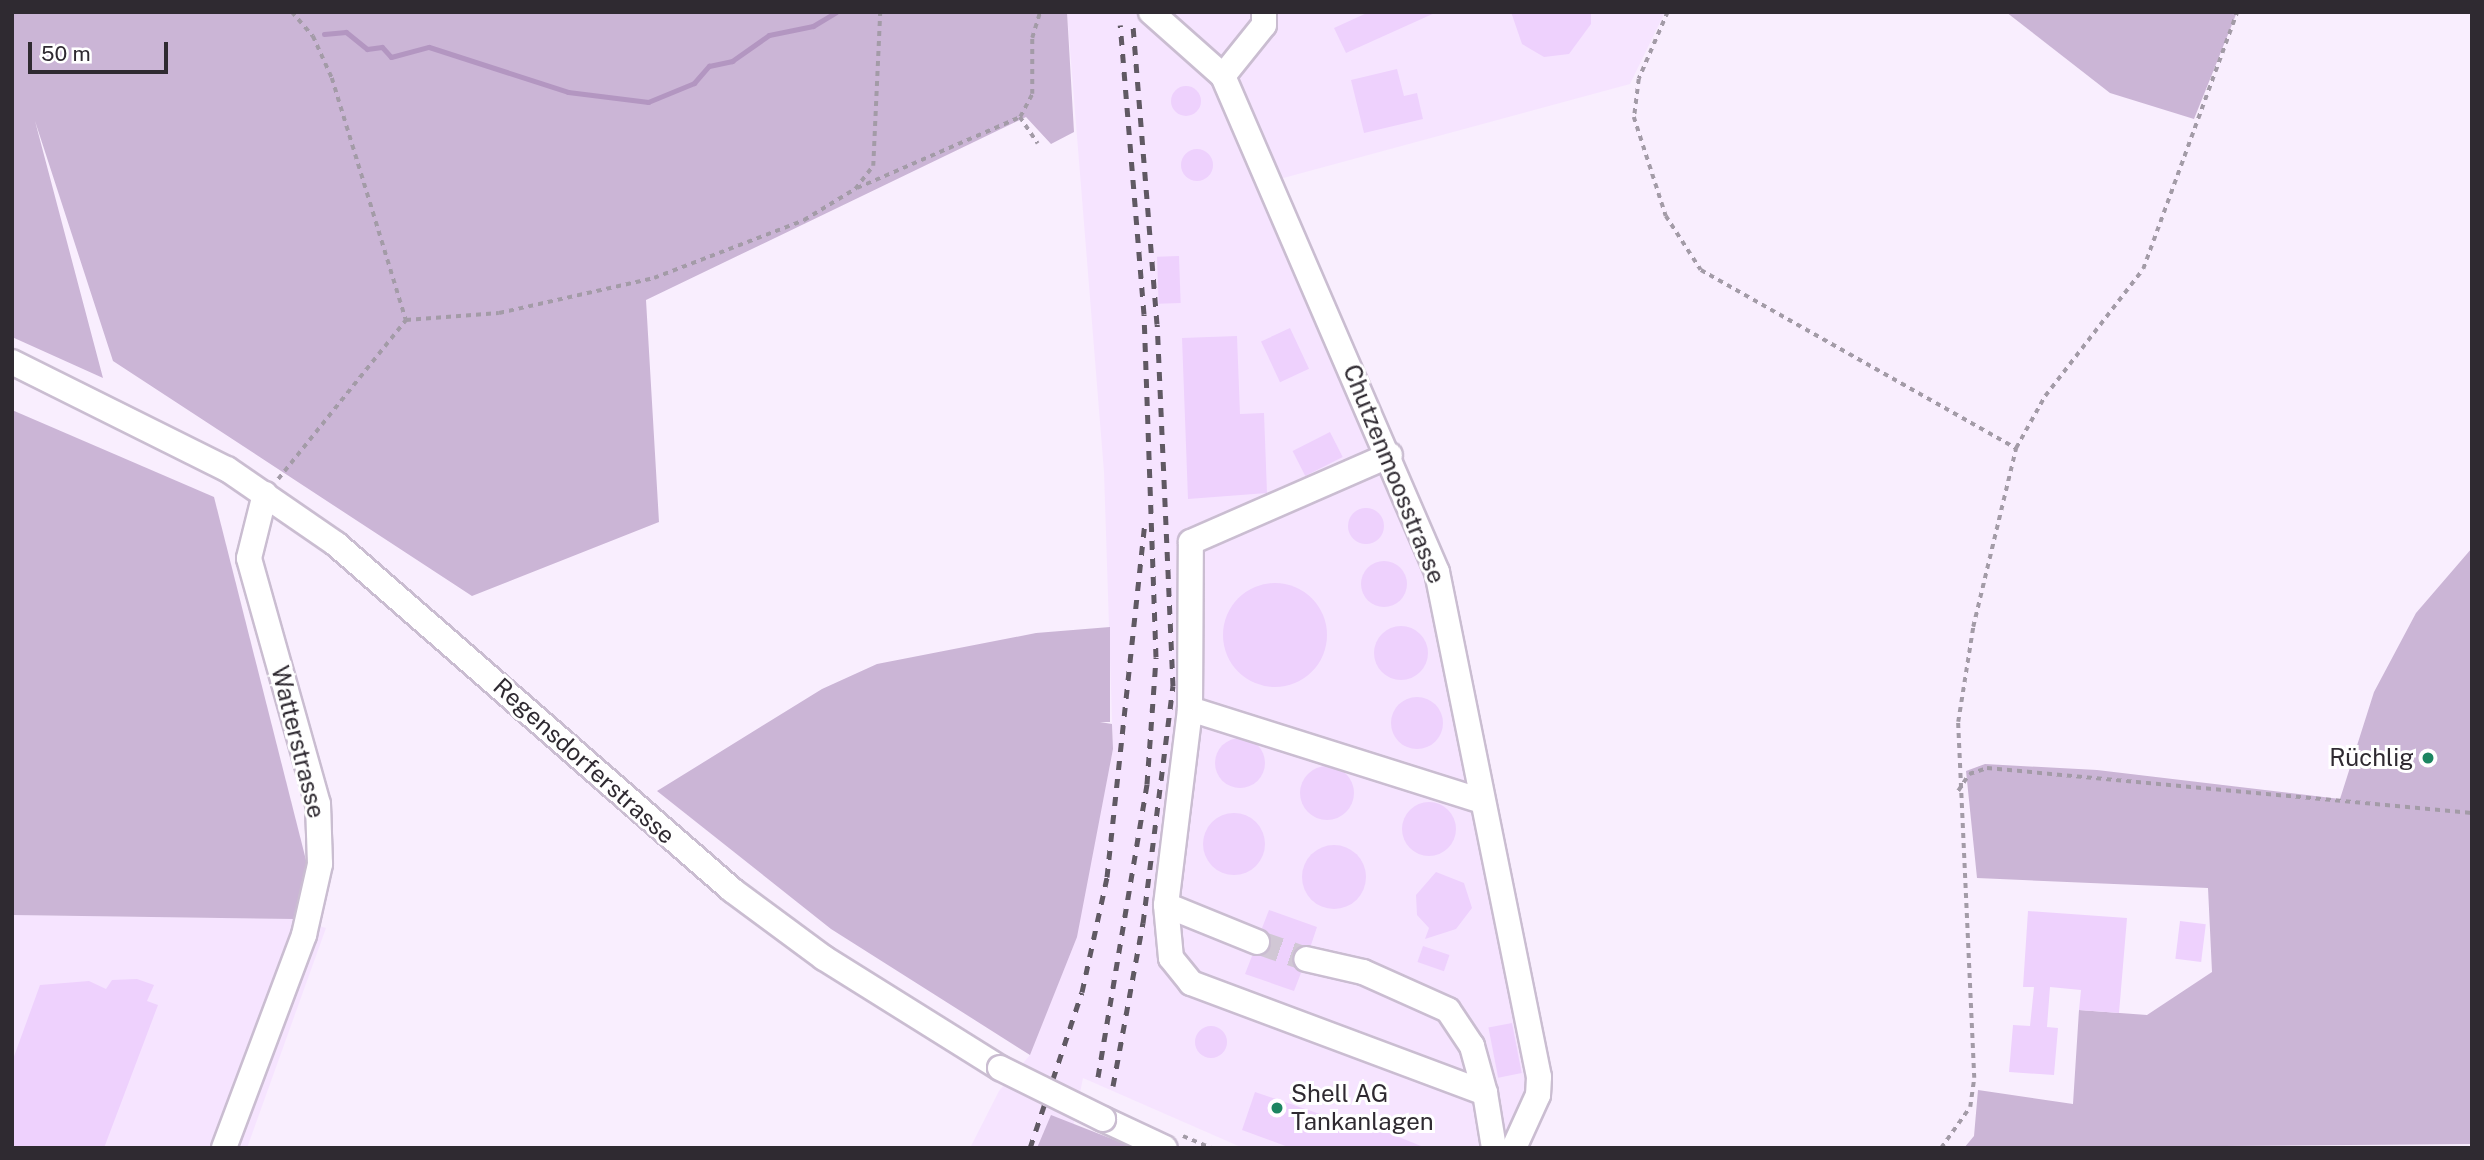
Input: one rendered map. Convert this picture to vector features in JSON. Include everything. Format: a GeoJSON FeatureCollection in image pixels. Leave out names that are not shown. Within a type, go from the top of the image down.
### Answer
{"type":"FeatureCollection","features":[{"type":"Feature","properties":{"kind":"street","name":"Chutzenmoosstrasse"},"geometry":{"type":"LineString","coordinates":[[1151,12],[1223,76],[1390,456],[1437,572],[1539,1077],[1538,1096],[1514,1148]]}},
{"type":"Feature","properties":{"kind":"street"},"geometry":{"type":"LineString","coordinates":[[1223,76],[1264,25],[1264,12]]}},
{"type":"Feature","properties":{"kind":"street","name":"Regensdorferstrasse"},"geometry":{"type":"LineString","coordinates":[[12,362],[169,436],[265,494],[369,570],[732,890],[855,979],[1000,1068],[1165,1148]]}},
{"type":"Feature","properties":{"kind":"street"},"geometry":{"type":"LineString","coordinates":[[1390,456],[1191,542],[1190,709],[1166,905],[1171,958],[1191,983],[1485,1093]]}},
{"type":"Feature","properties":{"kind":"street","name":"Watterstrasse"},"geometry":{"type":"LineString","coordinates":[[224,1148],[304,935],[320,864],[318,804],[249,558],[265,494]]}},
{"type":"Feature","properties":{"kind":"street"},"geometry":{"type":"LineString","coordinates":[[1190,709],[1482,801]]}},
{"type":"Feature","properties":{"kind":"street"},"geometry":{"type":"LineString","coordinates":[[1166,905],[1257,942]]}},
{"type":"Feature","properties":{"kind":"street"},"geometry":{"type":"LineString","coordinates":[[1306,959],[1363,972],[1448,1010],[1472,1046],[1485,1093],[1494,1148]]}},
{"type":"Feature","properties":{"kind":"path"},"geometry":{"type":"LineString","coordinates":[[292,12],[313,36],[332,78],[406,320]]}},
{"type":"Feature","properties":{"kind":"path"},"geometry":{"type":"LineString","coordinates":[[855,189],[873,166],[877,136],[880,12]]}},
{"type":"Feature","properties":{"kind":"path"},"geometry":{"type":"LineString","coordinates":[[265,494],[406,320],[499,313],[654,278],[804,220],[855,189],[1020,117],[1032,94],[1032,38],[1040,12]]}},
{"type":"Feature","properties":{"kind":"path"},"geometry":{"type":"LineString","coordinates":[[1668,12],[1639,79],[1634,117],[1666,216],[1701,270],[2015,448]]}},
{"type":"Feature","properties":{"kind":"path"},"geometry":{"type":"LineString","coordinates":[[1941,1148],[1970,1107],[1958,792],[1958,722],[1973,627],[2015,448],[2030,418],[2143,269],[2237,12]]}},
{"type":"Feature","properties":{"kind":"path"},"geometry":{"type":"LineString","coordinates":[[1020,117],[1038,144]]}},
{"type":"Feature","properties":{"kind":"path"},"geometry":{"type":"LineString","coordinates":[[1958,792],[1969,774],[1987,768],[2167,781],[2359,805],[2472,813]]}},
{"type":"Feature","properties":{"kind":"shaded area"},"geometry":{"type":"Polygon","coordinates":[[[12,12],[1067,12],[1074,132],[1051,144],[1026,117],[646,300],[659,522],[472,596],[113,361],[35,121],[103,378],[12,337],[12,12]]]}},
{"type":"Feature","properties":{"kind":"shaded area"},"geometry":{"type":"Polygon","coordinates":[[[1067,12],[1665,12],[1630,84],[1276,180],[1443,568],[1548,1080],[1524,1148],[1243,1148],[1083,1078],[1069,1148],[970,1148],[999,1091],[1030,1055],[1076,938],[1113,749],[1104,472],[1067,12]]]}},
{"type":"Feature","properties":{"kind":"shaded area"},"geometry":{"type":"Polygon","coordinates":[[[2006,12],[2237,12],[2194,119],[2110,93],[2006,12]]]}},
{"type":"Feature","properties":{"kind":"shaded area"},"geometry":{"type":"Polygon","coordinates":[[[12,410],[214,497],[307,864],[295,919],[12,915],[12,410]]]}},
{"type":"Feature","properties":{"kind":"shaded area"},"geometry":{"type":"Polygon","coordinates":[[[2472,548],[2472,1144],[1964,1148],[1974,1136],[1978,1090],[2073,1104],[2079,1010],[2147,1015],[2212,972],[2208,888],[1977,878],[1966,771],[1985,764],[2097,770],[2340,799],[2374,692],[2416,613],[2472,548]]]}},
{"type":"Feature","properties":{"kind":"shaded area"},"geometry":{"type":"Polygon","coordinates":[[[1110,627],[1110,722],[1100,722],[1112,724],[1113,749],[1077,937],[1030,1055],[831,929],[657,791],[822,689],[877,664],[1036,633],[1110,627]]]}},
{"type":"Feature","properties":{"kind":"shaded area"},"geometry":{"type":"Polygon","coordinates":[[[12,915],[295,919],[326,928],[247,1148],[12,1148],[12,915]]]}},
{"type":"Feature","properties":{"kind":"shaded area"},"geometry":{"type":"Polygon","coordinates":[[[1051,1115],[1135,1148],[1037,1148],[1051,1115]]]}},
{"type":"Feature","properties":{"kind":"building"},"geometry":{"type":"Polygon","coordinates":[[[1369,12],[1437,12],[1346,53],[1334,28],[1369,12]]]}},
{"type":"Feature","properties":{"kind":"building"},"geometry":{"type":"Polygon","coordinates":[[[1511,12],[1591,12],[1591,24],[1569,54],[1544,57],[1522,44],[1511,12]]]}},
{"type":"Feature","properties":{"kind":"building"},"geometry":{"type":"Polygon","coordinates":[[[1397,69],[1404,96],[1417,93],[1423,119],[1364,133],[1351,80],[1397,69]]]}},
{"type":"Feature","properties":{"kind":"building"},"geometry":{"type":"Polygon","coordinates":[[[1186,86],[1196,91],[1201,101],[1196,111],[1186,116],[1176,111],[1171,101],[1176,91],[1186,86]]]}},
{"type":"Feature","properties":{"kind":"building"},"geometry":{"type":"Polygon","coordinates":[[[1197,149],[1209,153],[1213,165],[1209,177],[1197,181],[1185,177],[1181,165],[1185,153],[1197,149]]]}},
{"type":"Feature","properties":{"kind":"building"},"geometry":{"type":"Polygon","coordinates":[[[1179,256],[1181,303],[1159,304],[1157,257],[1179,256]]]}},
{"type":"Feature","properties":{"kind":"building"},"geometry":{"type":"Polygon","coordinates":[[[1290,328],[1309,369],[1280,382],[1261,342],[1290,328]]]}},
{"type":"Feature","properties":{"kind":"building"},"geometry":{"type":"Polygon","coordinates":[[[1237,336],[1240,414],[1264,413],[1267,493],[1188,499],[1182,338],[1237,336]]]}},
{"type":"Feature","properties":{"kind":"building"},"geometry":{"type":"Polygon","coordinates":[[[1330,432],[1343,457],[1305,476],[1293,451],[1330,432]]]}},
{"type":"Feature","properties":{"kind":"building"},"geometry":{"type":"Polygon","coordinates":[[[1366,508],[1379,513],[1384,526],[1379,539],[1366,544],[1353,539],[1348,526],[1353,513],[1366,508]]]}},
{"type":"Feature","properties":{"kind":"building"},"geometry":{"type":"Polygon","coordinates":[[[1384,561],[1400,568],[1407,584],[1400,600],[1384,607],[1368,600],[1361,584],[1368,568],[1384,561]]]}},
{"type":"Feature","properties":{"kind":"building"},"geometry":{"type":"Polygon","coordinates":[[[1275,583],[1295,587],[1312,598],[1323,615],[1327,635],[1323,655],[1312,672],[1295,683],[1275,687],[1255,683],[1238,672],[1227,655],[1223,635],[1227,615],[1238,598],[1255,587],[1275,583]]]}},
{"type":"Feature","properties":{"kind":"building"},"geometry":{"type":"Polygon","coordinates":[[[1401,626],[1420,634],[1428,653],[1420,672],[1401,680],[1382,672],[1374,653],[1382,634],[1401,626]]]}},
{"type":"Feature","properties":{"kind":"building"},"geometry":{"type":"Polygon","coordinates":[[[1417,697],[1427,699],[1435,705],[1441,713],[1441,733],[1435,741],[1427,747],[1417,749],[1407,747],[1399,741],[1393,733],[1391,723],[1393,713],[1399,705],[1407,699],[1417,697]]]}},
{"type":"Feature","properties":{"kind":"building"},"geometry":{"type":"Polygon","coordinates":[[[1240,738],[1258,745],[1265,763],[1258,781],[1240,788],[1222,781],[1215,763],[1222,745],[1240,738]]]}},
{"type":"Feature","properties":{"kind":"building"},"geometry":{"type":"Polygon","coordinates":[[[1327,766],[1346,774],[1354,793],[1346,812],[1327,820],[1308,812],[1300,793],[1308,774],[1327,766]]]}},
{"type":"Feature","properties":{"kind":"building"},"geometry":{"type":"Polygon","coordinates":[[[1429,802],[1448,810],[1456,829],[1448,848],[1429,856],[1410,848],[1402,829],[1410,810],[1429,802]]]}},
{"type":"Feature","properties":{"kind":"building"},"geometry":{"type":"Polygon","coordinates":[[[1234,813],[1256,822],[1265,844],[1256,866],[1234,875],[1212,866],[1203,844],[1212,822],[1234,813]]]}},
{"type":"Feature","properties":{"kind":"building"},"geometry":{"type":"Polygon","coordinates":[[[1334,845],[1357,854],[1366,877],[1357,900],[1334,909],[1311,900],[1302,877],[1311,854],[1334,845]]]}},
{"type":"Feature","properties":{"kind":"building"},"geometry":{"type":"Polygon","coordinates":[[[1436,872],[1464,883],[1472,908],[1456,929],[1425,939],[1429,928],[1417,915],[1416,895],[1436,872]]]}},
{"type":"Feature","properties":{"kind":"building"},"geometry":{"type":"Polygon","coordinates":[[[1269,910],[1317,927],[1311,945],[1292,955],[1301,973],[1294,991],[1245,974],[1252,956],[1271,947],[1262,928],[1269,910]]]}},
{"type":"Feature","properties":{"kind":"building"},"geometry":{"type":"Polygon","coordinates":[[[2028,911],[2127,918],[2119,1013],[2079,1010],[2081,990],[2050,987],[2047,1027],[2058,1028],[2054,1075],[2009,1072],[2013,1025],[2030,1026],[2034,987],[2023,987],[2028,911]]]}},
{"type":"Feature","properties":{"kind":"building"},"geometry":{"type":"Polygon","coordinates":[[[2180,921],[2206,924],[2201,962],[2175,959],[2180,921]]]}},
{"type":"Feature","properties":{"kind":"building"},"geometry":{"type":"Polygon","coordinates":[[[1423,946],[1449,955],[1444,971],[1417,962],[1423,946]]]}},
{"type":"Feature","properties":{"kind":"building"},"geometry":{"type":"Polygon","coordinates":[[[137,979],[154,985],[147,1001],[158,1005],[104,1148],[12,1148],[12,1062],[40,985],[89,981],[106,989],[112,980],[137,979]]]}},
{"type":"Feature","properties":{"kind":"building"},"geometry":{"type":"Polygon","coordinates":[[[1512,1023],[1522,1073],[1498,1078],[1488,1028],[1512,1023]]]}},
{"type":"Feature","properties":{"kind":"building"},"geometry":{"type":"Polygon","coordinates":[[[1211,1026],[1223,1030],[1227,1042],[1223,1054],[1211,1058],[1199,1054],[1195,1042],[1199,1030],[1211,1026]]]}},
{"type":"Feature","properties":{"kind":"building","name":"Shell AG Tankanlagen"},"geometry":{"type":"Polygon","coordinates":[[[1255,1092],[1367,1130],[1369,1125],[1426,1148],[1291,1148],[1242,1130],[1255,1092]]]}},
{"type":"Feature","properties":{"kind":"waterway"},"geometry":{"type":"LineString","coordinates":[[324,34],[346,32],[367,49],[382,47],[391,57],[429,47],[568,92],[648,102],[694,83],[709,66],[732,61],[769,35],[813,26],[836,12]]}},
{"type":"Feature","properties":{"kind":"tunnel"},"geometry":{"type":"LineString","coordinates":[[1257,942],[1306,959]]}},
{"type":"Feature","properties":{"kind":"railway"},"geometry":{"type":"LineString","coordinates":[[1098,1077],[1147,784],[1156,657],[1144,314],[1120,25]]}},
{"type":"Feature","properties":{"kind":"railway"},"geometry":{"type":"LineString","coordinates":[[1113,1086],[1143,923],[1173,686],[1157,324],[1133,26]]}},
{"type":"Feature","properties":{"kind":"railway"},"geometry":{"type":"LineString","coordinates":[[1030,1148],[1082,992],[1107,877],[1145,520]]}},
{"type":"Feature","properties":{"kind":"place","name":"Rüchlig"},"geometry":{"type":"Point","coordinates":[2428,758]}},
{"type":"Feature","properties":{"kind":"place","name":"Shell AG Tankanlagen"},"geometry":{"type":"Point","coordinates":[1277,1108]}}]}
